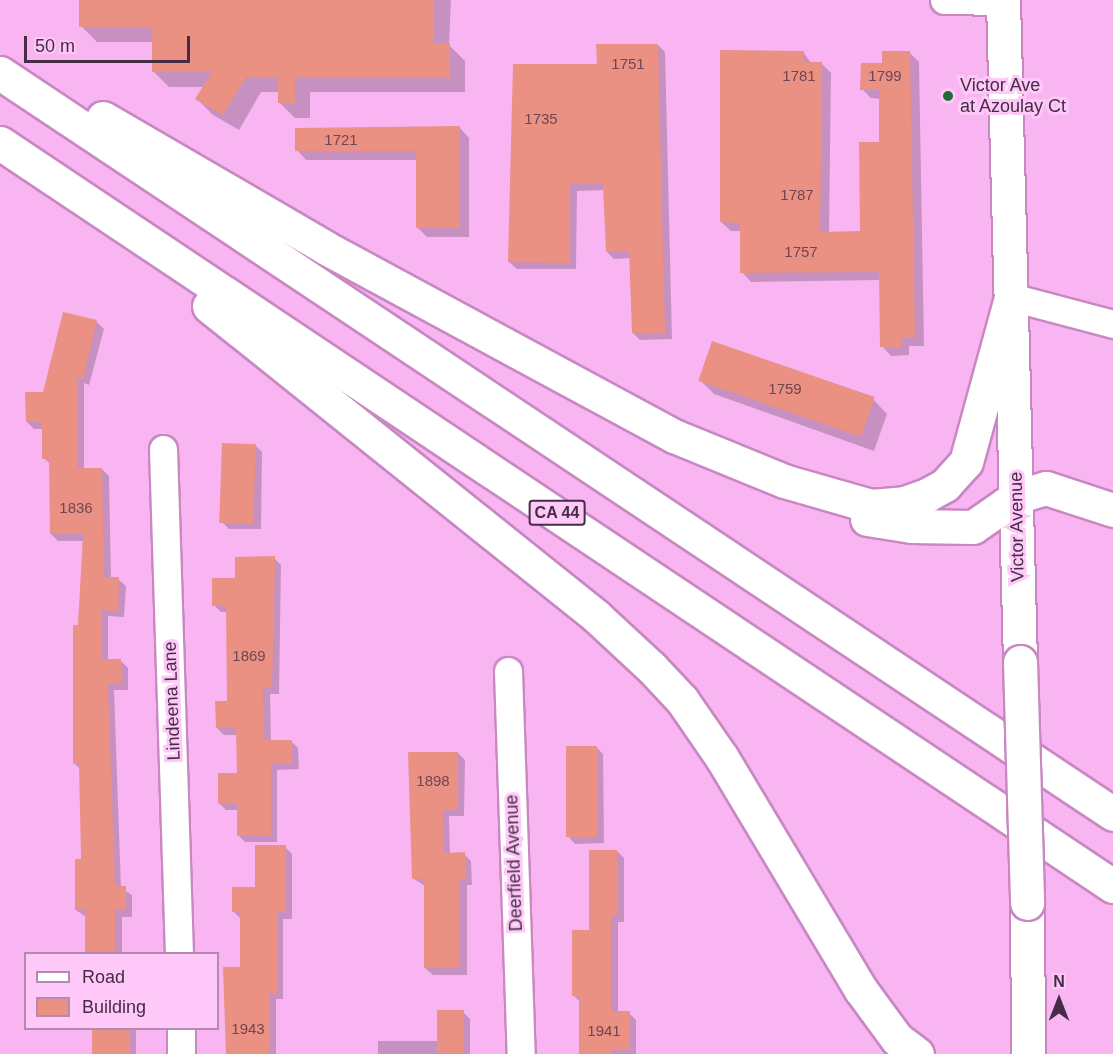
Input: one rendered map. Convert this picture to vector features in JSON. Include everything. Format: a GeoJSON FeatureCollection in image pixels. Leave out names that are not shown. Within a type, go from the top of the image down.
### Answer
{"type":"FeatureCollection","features":[{"type":"Feature","properties":{"kind":"main road","name":"Victor Avenue"},"geometry":{"type":"LineString","coordinates":[[1003,1],[1027,903],[1028,1054]]}},
{"type":"Feature","properties":{"kind":"main road"},"geometry":{"type":"LineString","coordinates":[[2,75],[63,94],[326,248],[674,436],[721,466],[783,495],[879,521],[973,527],[1016,497],[1046,488],[1113,510]]}},
{"type":"Feature","properties":{"kind":"main road"},"geometry":{"type":"LineString","coordinates":[[2,75],[1113,814]]}},
{"type":"Feature","properties":{"kind":"main road","name":"CA 44"},"geometry":{"type":"LineString","coordinates":[[0,143],[1113,886]]}},
{"type":"Feature","properties":{"kind":"main road"},"geometry":{"type":"LineString","coordinates":[[148,241],[207,304],[597,617],[651,667],[682,700],[722,759],[861,990],[897,1039],[916,1054]]}},
{"type":"Feature","properties":{"kind":"main road"},"geometry":{"type":"LineString","coordinates":[[674,436],[836,498],[884,506],[927,495],[945,485],[966,462],[1011,297]]}},
{"type":"Feature","properties":{"kind":"street"},"geometry":{"type":"LineString","coordinates":[[944,0],[1003,1]]}},
{"type":"Feature","properties":{"kind":"street"},"geometry":{"type":"LineString","coordinates":[[1011,297],[1113,324]]}},
{"type":"Feature","properties":{"kind":"street","name":"Lindeena Lane"},"geometry":{"type":"LineString","coordinates":[[163,449],[179,952]]}},
{"type":"Feature","properties":{"kind":"street","name":"Deerfield Avenue"},"geometry":{"type":"LineString","coordinates":[[508,671],[521,1054]]}},
{"type":"Feature","properties":{"kind":"street"},"geometry":{"type":"LineString","coordinates":[[181,1030],[182,1054]]}},
{"type":"Feature","properties":{"kind":"building"},"geometry":{"type":"Polygon","coordinates":[[[79,0],[433,0],[433,43],[450,43],[450,77],[295,77],[295,103],[278,103],[278,77],[246,77],[223,115],[195,99],[212,72],[152,72],[152,27],[79,27],[79,0]]]}},
{"type":"Feature","properties":{"kind":"building"},"geometry":{"type":"Polygon","coordinates":[[[596,44],[658,44],[665,333],[632,333],[629,251],[606,252],[603,184],[570,184],[570,263],[508,262],[513,64],[597,64],[596,44]]]}},
{"type":"Feature","properties":{"kind":"building"},"geometry":{"type":"Polygon","coordinates":[[[720,50],[804,51],[803,62],[822,62],[820,232],[860,231],[859,142],[879,142],[879,90],[860,90],[861,63],[882,63],[882,51],[910,51],[915,338],[901,338],[901,347],[880,347],[879,272],[740,273],[740,223],[720,222],[720,50]]]}},
{"type":"Feature","properties":{"kind":"building"},"geometry":{"type":"Polygon","coordinates":[[[460,126],[460,228],[416,228],[416,151],[295,151],[295,128],[460,126]]]}},
{"type":"Feature","properties":{"kind":"building"},"geometry":{"type":"Polygon","coordinates":[[[63,312],[97,320],[83,379],[77,377],[77,468],[102,468],[104,577],[119,577],[118,611],[102,610],[102,659],[121,659],[121,684],[108,684],[115,886],[126,886],[126,910],[115,910],[115,952],[85,952],[85,910],[75,910],[75,859],[81,859],[79,764],[73,764],[73,625],[78,625],[83,534],[50,534],[49,459],[42,459],[42,422],[26,422],[25,392],[43,392],[63,312]]]}},
{"type":"Feature","properties":{"kind":"building"},"geometry":{"type":"Polygon","coordinates":[[[712,341],[875,397],[861,437],[698,381],[712,341]]]}},
{"type":"Feature","properties":{"kind":"building"},"geometry":{"type":"Polygon","coordinates":[[[222,443],[256,444],[253,524],[219,523],[222,443]]]}},
{"type":"Feature","properties":{"kind":"building"},"geometry":{"type":"Polygon","coordinates":[[[275,556],[272,688],[263,688],[264,740],[292,740],[292,763],[271,763],[271,836],[237,836],[237,804],[218,804],[218,773],[237,773],[236,728],[216,728],[215,701],[227,701],[226,606],[212,606],[212,578],[235,578],[235,557],[275,556]]]}},
{"type":"Feature","properties":{"kind":"building"},"geometry":{"type":"Polygon","coordinates":[[[566,746],[597,746],[597,837],[566,837],[566,746]]]}},
{"type":"Feature","properties":{"kind":"building"},"geometry":{"type":"Polygon","coordinates":[[[408,752],[458,752],[458,810],[443,810],[444,853],[465,852],[465,879],[460,879],[460,968],[424,968],[424,879],[412,879],[408,752]]]}},
{"type":"Feature","properties":{"kind":"building"},"geometry":{"type":"Polygon","coordinates":[[[255,845],[286,845],[286,912],[277,912],[277,993],[269,993],[269,1054],[226,1054],[223,967],[240,967],[240,912],[232,912],[232,887],[255,887],[255,845]]]}},
{"type":"Feature","properties":{"kind":"building"},"geometry":{"type":"Polygon","coordinates":[[[589,850],[617,850],[617,915],[611,915],[611,1011],[630,1011],[630,1050],[611,1050],[611,1054],[579,1054],[579,996],[572,996],[572,930],[589,930],[589,850]]]}},
{"type":"Feature","properties":{"kind":"building"},"geometry":{"type":"Polygon","coordinates":[[[437,1010],[464,1010],[464,1053],[437,1053],[437,1010]]]}},
{"type":"Feature","properties":{"kind":"building"},"geometry":{"type":"Polygon","coordinates":[[[92,1030],[130,1030],[130,1054],[92,1054],[92,1030]]]}},
{"type":"Feature","properties":{"kind":"place","name":"Victor Ave at Azoulay Ct"},"geometry":{"type":"Point","coordinates":[948,96]}}]}
